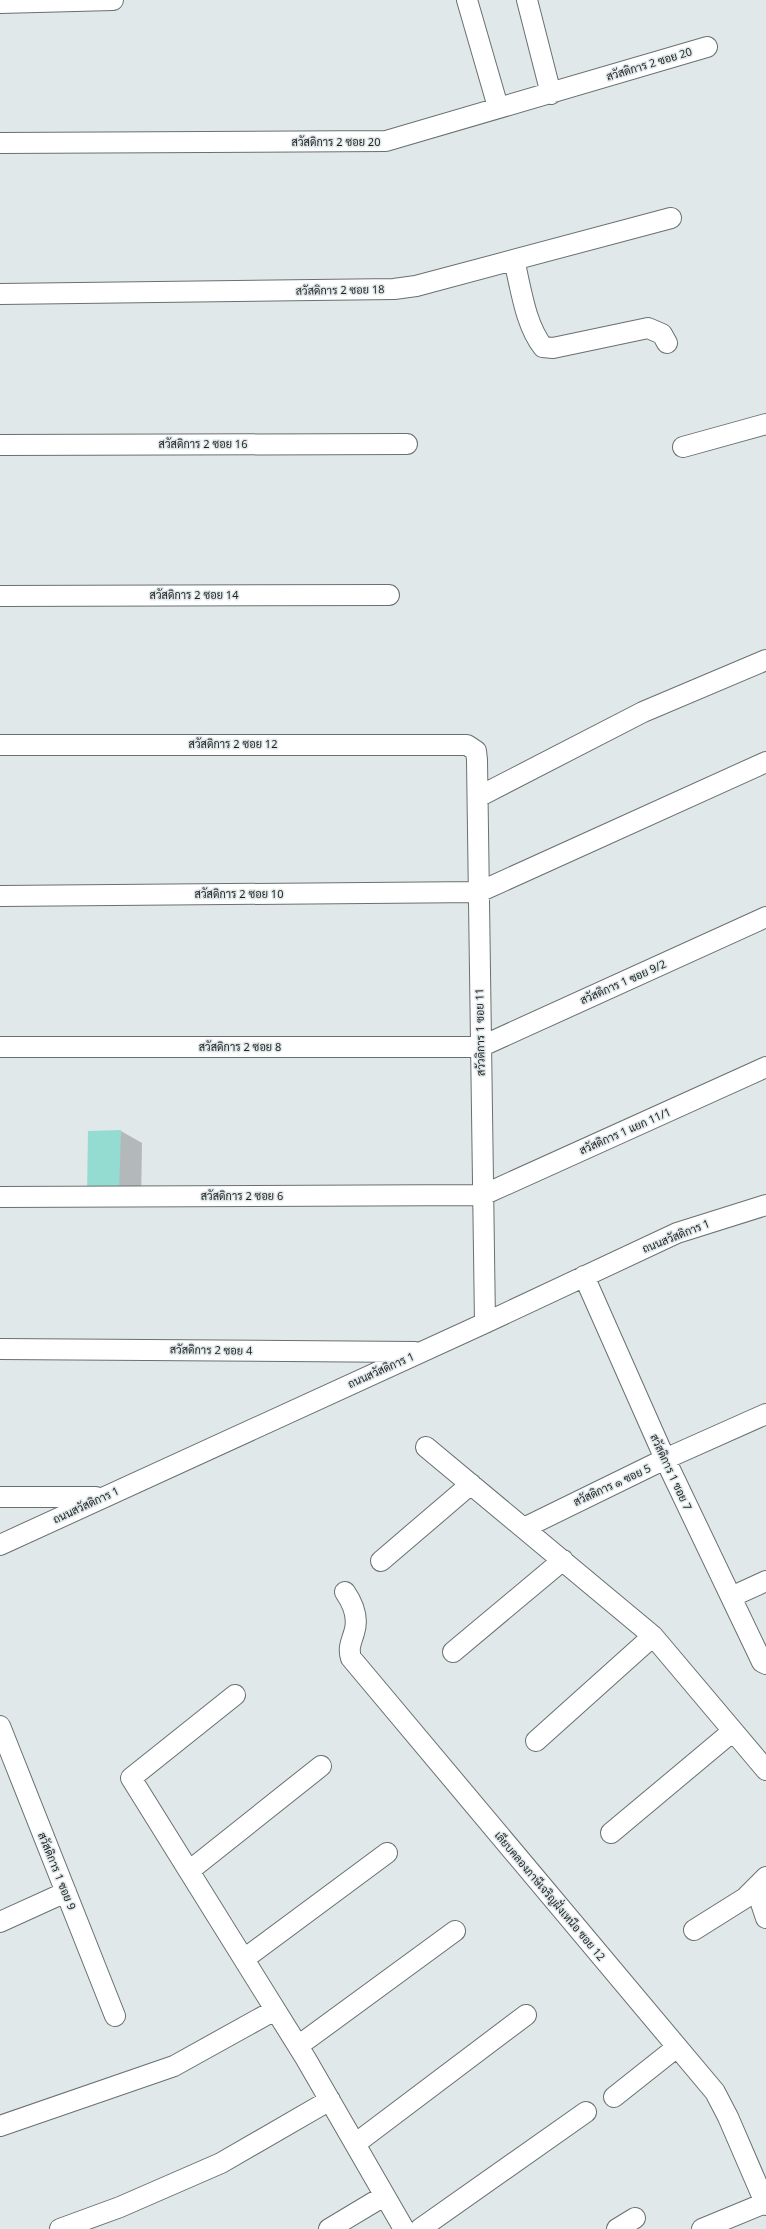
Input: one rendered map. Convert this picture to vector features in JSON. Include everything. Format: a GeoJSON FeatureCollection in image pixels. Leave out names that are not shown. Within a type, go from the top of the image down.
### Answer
{"type":"FeatureCollection","features":[{"type":"Feature","properties":{"kind":"street"},"geometry":{"type":"LineString","coordinates":[[0,3],[113,0]]}},
{"type":"Feature","properties":{"kind":"street"},"geometry":{"type":"LineString","coordinates":[[468,0],[498,107]]}},
{"type":"Feature","properties":{"kind":"street"},"geometry":{"type":"LineString","coordinates":[[527,0],[551,94]]}},
{"type":"Feature","properties":{"kind":"street","name":"สวัสดิการ 2 ซอย 20"},"geometry":{"type":"LineString","coordinates":[[0,143],[386,141],[498,107],[551,94],[707,47]]}},
{"type":"Feature","properties":{"kind":"street","name":"สวัสดิการ 2 ซอย 18"},"geometry":{"type":"LineString","coordinates":[[0,294],[394,288],[416,286],[671,218]]}},
{"type":"Feature","properties":{"kind":"street"},"geometry":{"type":"LineString","coordinates":[[514,260],[531,325],[536,338],[543,347],[553,348],[648,328],[662,334],[666,343]]}},
{"type":"Feature","properties":{"kind":"street"},"geometry":{"type":"LineString","coordinates":[[684,447],[766,424]]}},
{"type":"Feature","properties":{"kind":"street","name":"สวัสดิการ 2 ซอย 16"},"geometry":{"type":"LineString","coordinates":[[0,445],[407,444]]}},
{"type":"Feature","properties":{"kind":"street","name":"สวัสดิการ 2 ซอย 14"},"geometry":{"type":"LineString","coordinates":[[0,596],[389,595]]}},
{"type":"Feature","properties":{"kind":"street"},"geometry":{"type":"LineString","coordinates":[[478,797],[643,712],[766,660]]}},
{"type":"Feature","properties":{"kind":"street","name":"สวัสดิการ 2 ซอย 12"},"geometry":{"type":"LineString","coordinates":[[0,745],[467,745]]}},
{"type":"Feature","properties":{"kind":"street","name":"สวัวดิการ 1 ซอย 11"},"geometry":{"type":"LineString","coordinates":[[467,745],[476,751],[477,760],[485,1323]]}},
{"type":"Feature","properties":{"kind":"street"},"geometry":{"type":"LineString","coordinates":[[479,892],[766,762]]}},
{"type":"Feature","properties":{"kind":"street","name":"สวัสดิการ 2 ซอย 10"},"geometry":{"type":"LineString","coordinates":[[0,896],[479,892]]}},
{"type":"Feature","properties":{"kind":"street","name":"สวัสดิการ 1 ซอย 9/2"},"geometry":{"type":"LineString","coordinates":[[480,1047],[766,917]]}},
{"type":"Feature","properties":{"kind":"street","name":"สวัสดิการ 2 ซอย 8"},"geometry":{"type":"LineString","coordinates":[[0,1047],[480,1047]]}},
{"type":"Feature","properties":{"kind":"street","name":"สวัสดิการ 1 แยก 11/1"},"geometry":{"type":"LineString","coordinates":[[483,1195],[766,1067]]}},
{"type":"Feature","properties":{"kind":"street","name":"สวัสดิการ 2 ซอย 6"},"geometry":{"type":"LineString","coordinates":[[0,1197],[483,1195]]}},
{"type":"Feature","properties":{"kind":"street","name":"ถนนสวัสดิการ 1"},"geometry":{"type":"LineString","coordinates":[[0,1545],[485,1323],[677,1233],[766,1205]]}},
{"type":"Feature","properties":{"kind":"street","name":"สวัสดิการ 1 ซอย 7"},"geometry":{"type":"LineString","coordinates":[[584,1276],[664,1460],[762,1662],[766,1664]]}},
{"type":"Feature","properties":{"kind":"street","name":"สวัสดิการ 2 ซอย 4"},"geometry":{"type":"LineString","coordinates":[[0,1349],[421,1352]]}},
{"type":"Feature","properties":{"kind":"street","name":"สวัสดิการ ๑ ซอย 5"},"geometry":{"type":"LineString","coordinates":[[524,1528],[664,1460],[766,1414]]}},
{"type":"Feature","properties":{"kind":"street"},"geometry":{"type":"LineString","coordinates":[[426,1447],[653,1636],[766,1770]]}},
{"type":"Feature","properties":{"kind":"street"},"geometry":{"type":"LineString","coordinates":[[381,1561],[471,1484]]}},
{"type":"Feature","properties":{"kind":"street"},"geometry":{"type":"LineString","coordinates":[[0,1497],[103,1497]]}},
{"type":"Feature","properties":{"kind":"street"},"geometry":{"type":"LineString","coordinates":[[453,1652],[563,1560]]}},
{"type":"Feature","properties":{"kind":"street"},"geometry":{"type":"LineString","coordinates":[[731,1597],[766,1581]]}},
{"type":"Feature","properties":{"kind":"street","name":"เลียบคลองภาษีเจริญฝั่งเหนือ ซอย 12"},"geometry":{"type":"LineString","coordinates":[[346,1592],[355,1610],[355,1632],[349,1651],[351,1658],[715,2092],[728,2117],[766,2204]]}},
{"type":"Feature","properties":{"kind":"street"},"geometry":{"type":"LineString","coordinates":[[536,1741],[653,1636]]}},
{"type":"Feature","properties":{"kind":"street"},"geometry":{"type":"LineString","coordinates":[[235,1695],[131,1778],[298,2046],[404,2229]]}},
{"type":"Feature","properties":{"kind":"street","name":"สวัสดิการ 1 ซอย 9"},"geometry":{"type":"LineString","coordinates":[[0,1726],[6,1760],[66,1892],[114,2016]]}},
{"type":"Feature","properties":{"kind":"street"},"geometry":{"type":"LineString","coordinates":[[611,1833],[733,1731]]}},
{"type":"Feature","properties":{"kind":"street"},"geometry":{"type":"LineString","coordinates":[[189,1871],[321,1766]]}},
{"type":"Feature","properties":{"kind":"street"},"geometry":{"type":"LineString","coordinates":[[244,1959],[387,1853]]}},
{"type":"Feature","properties":{"kind":"street"},"geometry":{"type":"LineString","coordinates":[[694,1930],[759,1890],[766,1918]]}},
{"type":"Feature","properties":{"kind":"street"},"geometry":{"type":"LineString","coordinates":[[0,1922],[66,1892]]}},
{"type":"Feature","properties":{"kind":"street"},"geometry":{"type":"LineString","coordinates":[[298,2046],[455,1931]]}},
{"type":"Feature","properties":{"kind":"street"},"geometry":{"type":"LineString","coordinates":[[0,2126],[174,2066],[276,2010]]}},
{"type":"Feature","properties":{"kind":"street"},"geometry":{"type":"LineString","coordinates":[[355,2144],[526,2015]]}},
{"type":"Feature","properties":{"kind":"street"},"geometry":{"type":"LineString","coordinates":[[614,2097],[677,2047]]}},
{"type":"Feature","properties":{"kind":"street"},"geometry":{"type":"LineString","coordinates":[[60,2229],[120,2207],[221,2163],[330,2100]]}},
{"type":"Feature","properties":{"kind":"street"},"geometry":{"type":"LineString","coordinates":[[420,2229],[586,2112]]}},
{"type":"Feature","properties":{"kind":"street"},"geometry":{"type":"LineString","coordinates":[[329,2229],[384,2196]]}},
{"type":"Feature","properties":{"kind":"street"},"geometry":{"type":"LineString","coordinates":[[702,2229],[766,2204]]}},
{"type":"Feature","properties":{"kind":"street"},"geometry":{"type":"LineString","coordinates":[[617,2229],[635,2218]]}},
{"type":"Feature","properties":{"kind":"building"},"geometry":{"type":"Polygon","coordinates":[[[121,1130],[119,1193],[87,1194],[88,1131],[121,1130]]]}}]}
